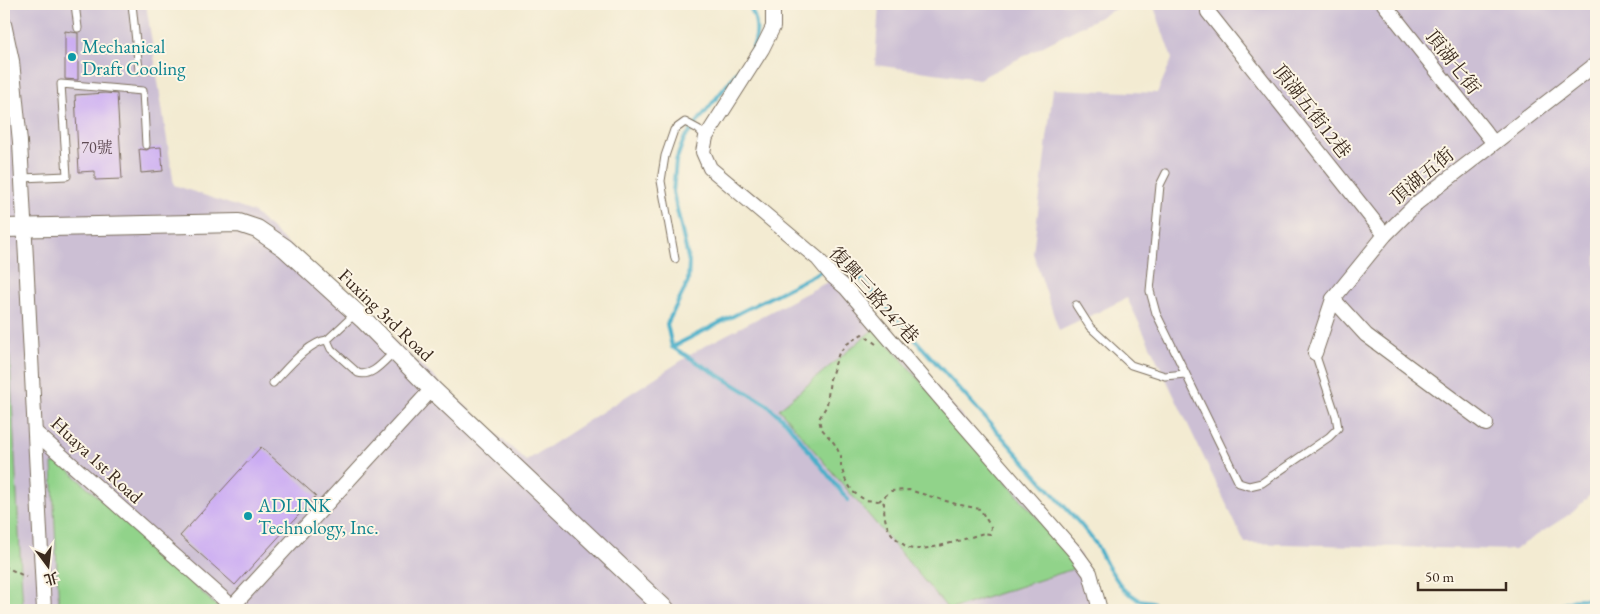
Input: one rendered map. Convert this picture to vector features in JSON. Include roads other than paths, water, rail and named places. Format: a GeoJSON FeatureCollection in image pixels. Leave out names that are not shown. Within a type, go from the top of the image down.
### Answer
{"type":"FeatureCollection","features":[{"type":"Feature","properties":{"kind":"street"},"geometry":{"type":"LineString","coordinates":[[702,133],[762,49],[773,28],[773,4]]}},
{"type":"Feature","properties":{"kind":"street","name":"頂湖七街"},"geometry":{"type":"LineString","coordinates":[[1384,4],[1493,142]]}},
{"type":"Feature","properties":{"kind":"street","name":"頂湖五街12巷"},"geometry":{"type":"LineString","coordinates":[[1208,12],[1385,234]]}},
{"type":"Feature","properties":{"kind":"street","name":"Huaya 1st Road"},"geometry":{"type":"LineString","coordinates":[[4,24],[12,61],[22,178],[35,432],[234,608]]}},
{"type":"Feature","properties":{"kind":"street","name":"頂湖五街"},"geometry":{"type":"LineString","coordinates":[[1315,353],[1333,299],[1385,234],[1416,203],[1596,64]]}},
{"type":"Feature","properties":{"kind":"street","name":"復興三路247巷"},"geometry":{"type":"LineString","coordinates":[[702,133],[703,152],[710,168],[818,259],[832,276],[846,288],[1074,550],[1090,573],[1100,610]]}},
{"type":"Feature","properties":{"kind":"street","name":"Fuxing 3rd Road"},"geometry":{"type":"LineString","coordinates":[[4,228],[239,223],[257,229],[285,248],[356,313],[432,389],[666,610]]}},
{"type":"Feature","properties":{"kind":"street"},"geometry":{"type":"LineString","coordinates":[[1333,299],[1366,335],[1486,424]]}},
{"type":"Feature","properties":{"kind":"street"},"geometry":{"type":"LineString","coordinates":[[234,608],[432,389]]}},
{"type":"Feature","properties":{"kind":"street"},"geometry":{"type":"LineString","coordinates":[[35,432],[35,463],[44,610]]}},
{"type":"Feature","properties":{"kind":"lane"},"geometry":{"type":"LineString","coordinates":[[75,4],[78,28]]}},
{"type":"Feature","properties":{"kind":"lane"},"geometry":{"type":"LineString","coordinates":[[132,4],[139,70]]}},
{"type":"Feature","properties":{"kind":"lane"},"geometry":{"type":"LineString","coordinates":[[22,178],[67,176],[60,84],[143,91],[146,144]]}},
{"type":"Feature","properties":{"kind":"lane"},"geometry":{"type":"LineString","coordinates":[[675,259],[661,181],[665,156],[674,130],[685,122],[702,133]]}},
{"type":"Feature","properties":{"kind":"lane"},"geometry":{"type":"LineString","coordinates":[[1166,173],[1160,185],[1150,291],[1156,313],[1239,483],[1249,486],[1262,483],[1330,438],[1338,428],[1336,416],[1315,353]]}},
{"type":"Feature","properties":{"kind":"lane"},"geometry":{"type":"LineString","coordinates":[[1076,305],[1090,327],[1131,365],[1165,376],[1185,374]]}},
{"type":"Feature","properties":{"kind":"lane"},"geometry":{"type":"LineString","coordinates":[[273,383],[309,348],[327,340],[356,313]]}},
{"type":"Feature","properties":{"kind":"lane"},"geometry":{"type":"LineString","coordinates":[[327,340],[331,349],[362,375],[370,373],[395,351]]}},
{"type":"Feature","properties":{"kind":"waterway"},"geometry":{"type":"LineString","coordinates":[[748,4],[756,24],[756,37],[749,57],[684,139],[676,161],[673,192],[689,262],[688,282],[667,324],[672,347],[766,404],[786,422],[848,500]]}},
{"type":"Feature","properties":{"kind":"waterway"},"geometry":{"type":"LineString","coordinates":[[830,267],[842,264],[852,269],[1081,525],[1096,544],[1123,589],[1139,600],[1152,602],[1161,610]]}},
{"type":"Feature","properties":{"kind":"waterway"},"geometry":{"type":"LineString","coordinates":[[672,347],[824,270]]}},
{"type":"Feature","properties":{"kind":"waterway"},"geometry":{"type":"LineString","coordinates":[[1547,610],[1578,599],[1596,599]]}},
{"type":"Feature","properties":{"kind":"place","name":"Mechanical Draft Cooling"},"geometry":{"type":"Point","coordinates":[72,57]}},
{"type":"Feature","properties":{"kind":"place","name":"ADLINK Technology, Inc."},"geometry":{"type":"Point","coordinates":[248,516]}}]}
